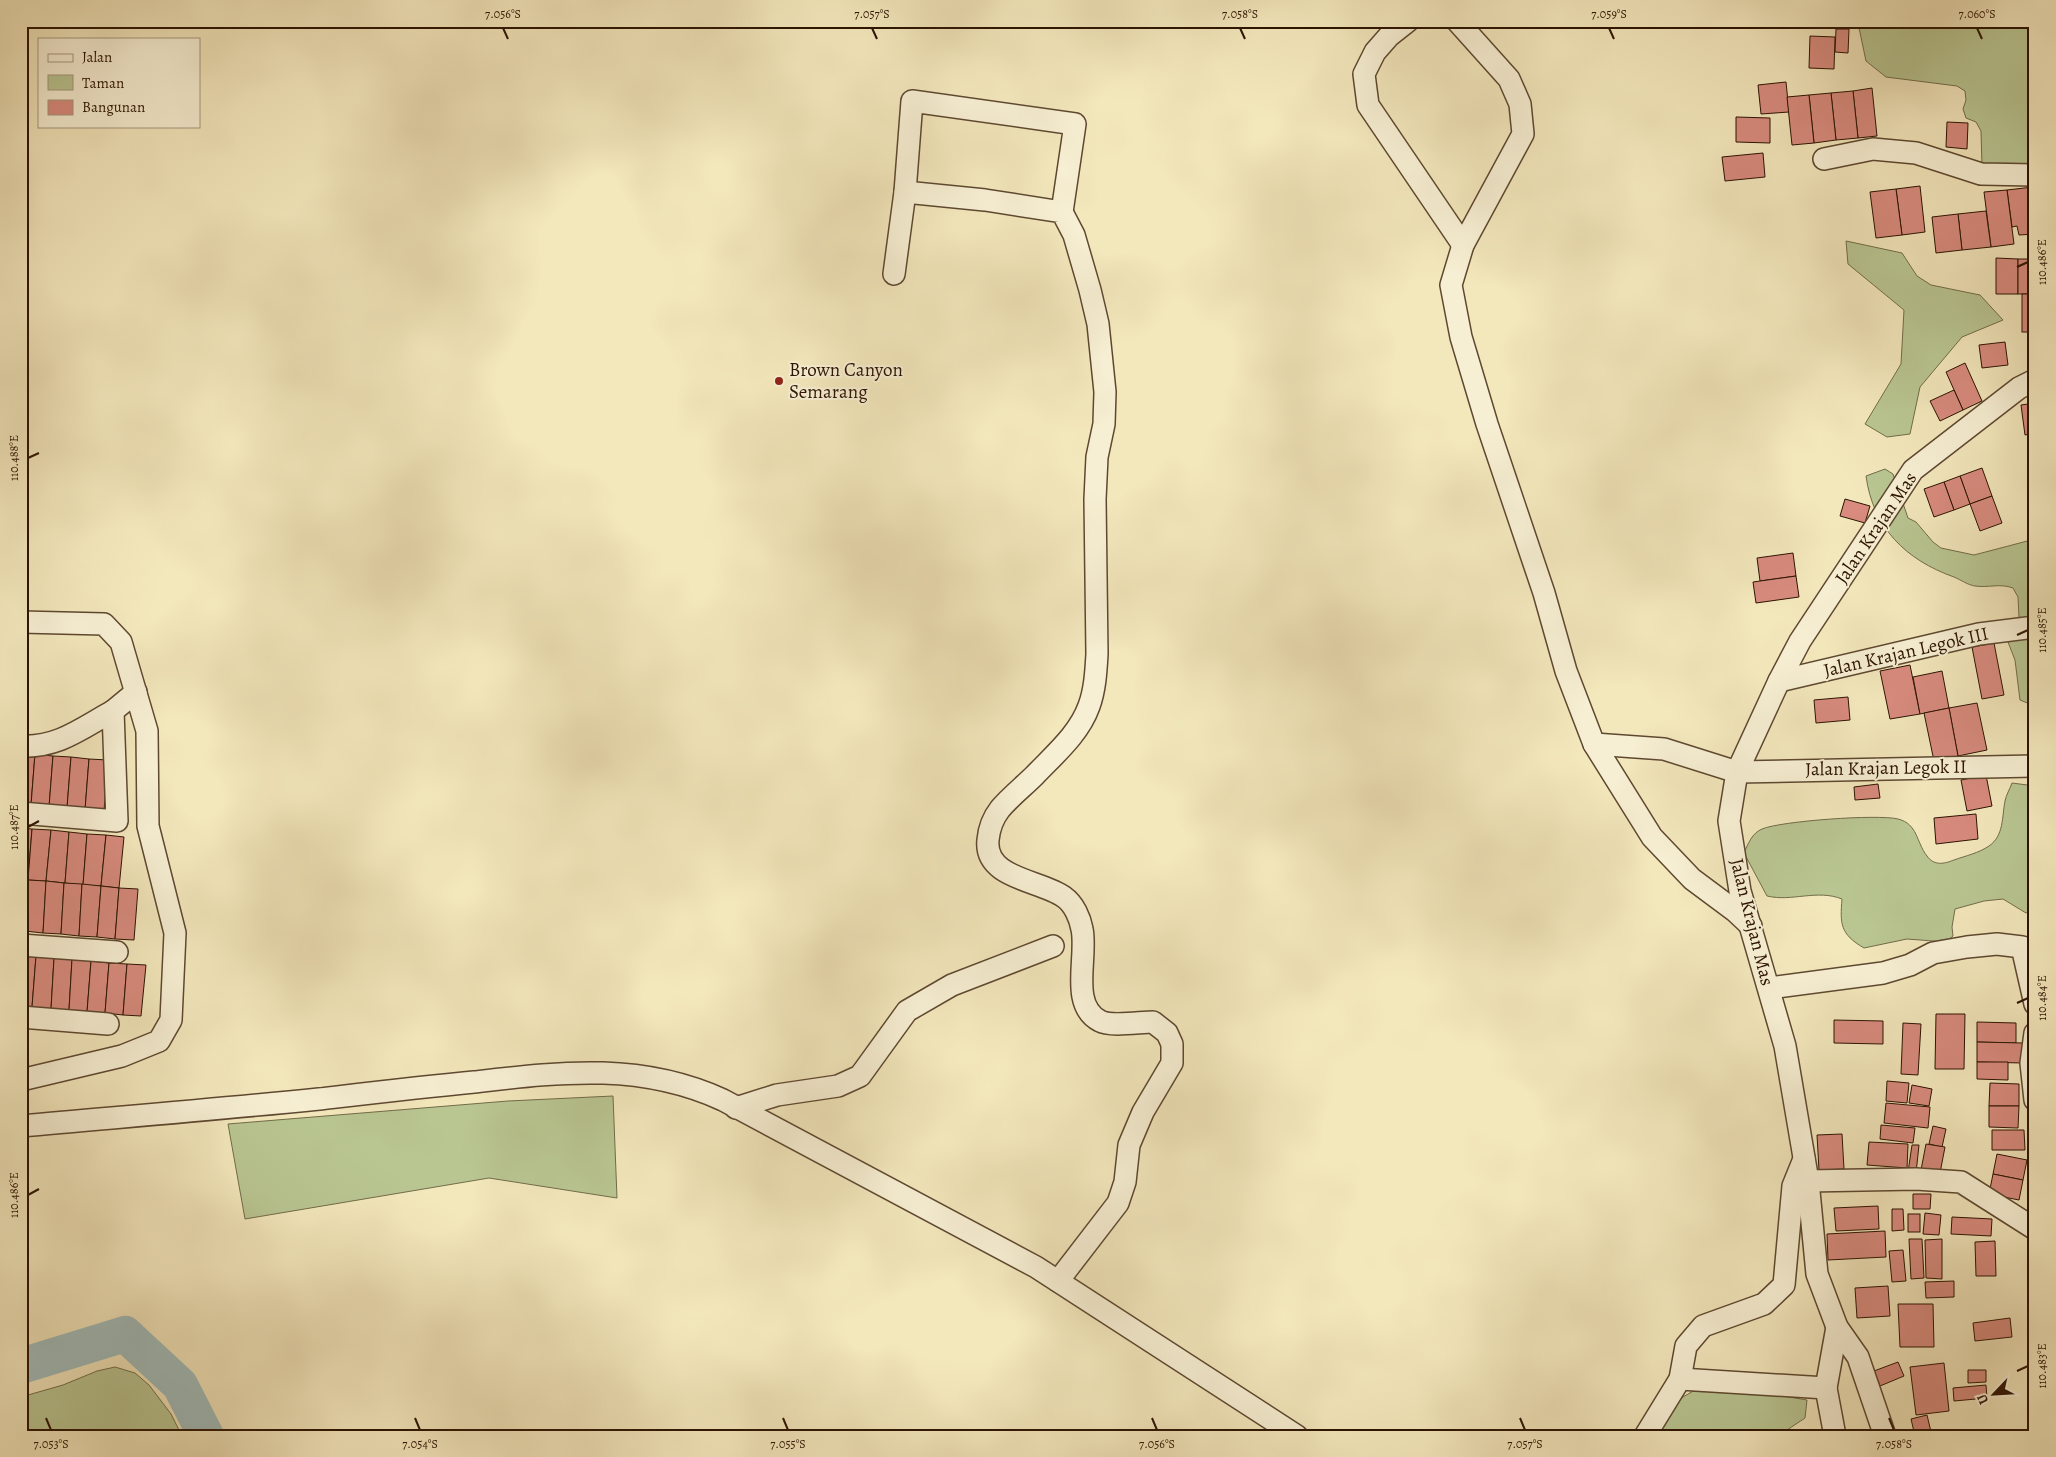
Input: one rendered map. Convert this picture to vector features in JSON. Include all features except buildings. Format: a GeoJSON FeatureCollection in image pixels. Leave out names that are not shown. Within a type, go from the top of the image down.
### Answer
{"type":"FeatureCollection","features":[{"type":"Feature","properties":{"kind":"street"},"geometry":{"type":"LineString","coordinates":[[1408,21],[1389,36],[1364,74],[1368,105],[1463,245]]}},
{"type":"Feature","properties":{"kind":"street"},"geometry":{"type":"LineString","coordinates":[[1458,21],[1508,78],[1520,104],[1523,134],[1463,245],[1451,285],[1461,337],[1487,424],[1544,593],[1566,671],[1594,744],[1652,837],[1692,879],[1736,911],[1751,926]]}},
{"type":"Feature","properties":{"kind":"street"},"geometry":{"type":"LineString","coordinates":[[894,274],[906,192],[912,101],[1075,124],[1062,212],[1074,235],[1090,290],[1098,324],[1106,392],[1104,424],[1097,457],[1095,499],[1097,654],[1095,677],[1090,706],[1079,726],[1065,744],[1000,810],[989,829],[987,850],[996,864],[1008,874],[1064,897],[1076,910],[1082,928],[1084,949],[1081,996],[1090,1011],[1101,1022],[1153,1022],[1167,1033],[1172,1044],[1172,1063],[1143,1112],[1129,1145],[1125,1182],[1118,1203],[1058,1281]]}},
{"type":"Feature","properties":{"kind":"street"},"geometry":{"type":"LineString","coordinates":[[1824,159],[1873,149],[1916,153],[1981,174],[2035,175]]}},
{"type":"Feature","properties":{"kind":"street"},"geometry":{"type":"LineString","coordinates":[[906,192],[985,200],[1062,212]]}},
{"type":"Feature","properties":{"kind":"street","name":"Jalan Krajan Mas"},"geometry":{"type":"LineString","coordinates":[[1885,1436],[1858,1358],[1837,1327],[1817,1274],[1808,1181],[1785,1046],[1740,891],[1729,821],[1737,772],[1800,640],[1913,470],[2019,388],[2035,380]]}},
{"type":"Feature","properties":{"kind":"street"},"geometry":{"type":"LineString","coordinates":[[21,622],[104,624],[120,642],[147,731],[148,826],[175,933],[171,1020],[159,1041],[122,1056],[21,1080]]}},
{"type":"Feature","properties":{"kind":"street","name":"Jalan Krajan Legok III"},"geometry":{"type":"LineString","coordinates":[[1779,681],[1979,634],[2035,627]]}},
{"type":"Feature","properties":{"kind":"street"},"geometry":{"type":"LineString","coordinates":[[21,746],[32,747],[56,743],[113,711],[136,692]]}},
{"type":"Feature","properties":{"kind":"street"},"geometry":{"type":"LineString","coordinates":[[21,814],[117,821],[113,711]]}},
{"type":"Feature","properties":{"kind":"street","name":"Jalan Krajan Legok II"},"geometry":{"type":"LineString","coordinates":[[1594,744],[1664,749],[1737,772],[2035,766]]}},
{"type":"Feature","properties":{"kind":"street"},"geometry":{"type":"LineString","coordinates":[[1769,988],[1883,973],[1910,965],[1933,953],[1997,944],[2028,948],[2035,1004]]}},
{"type":"Feature","properties":{"kind":"street"},"geometry":{"type":"LineString","coordinates":[[21,945],[117,952]]}},
{"type":"Feature","properties":{"kind":"street"},"geometry":{"type":"LineString","coordinates":[[736,1108],[777,1095],[838,1086],[860,1076],[906,1011],[952,985],[1053,946]]}},
{"type":"Feature","properties":{"kind":"street"},"geometry":{"type":"LineString","coordinates":[[21,1017],[108,1024]]}},
{"type":"Feature","properties":{"kind":"street"},"geometry":{"type":"LineString","coordinates":[[2035,1033],[2031,1063],[2035,1098]]}},
{"type":"Feature","properties":{"kind":"street"},"geometry":{"type":"LineString","coordinates":[[21,1126],[308,1100],[560,1072],[608,1073],[658,1078],[698,1089],[1027,1262],[1297,1436]]}},
{"type":"Feature","properties":{"kind":"street"},"geometry":{"type":"LineString","coordinates":[[1645,1436],[1680,1379],[1686,1346],[1703,1326],[1764,1304],[1784,1284],[1793,1186],[1804,1159]]}},
{"type":"Feature","properties":{"kind":"street"},"geometry":{"type":"LineString","coordinates":[[1808,1181],[1916,1179],[1961,1182],[2034,1222]]}},
{"type":"Feature","properties":{"kind":"street"},"geometry":{"type":"LineString","coordinates":[[1835,1436],[1826,1388],[1837,1327]]}},
{"type":"Feature","properties":{"kind":"street"},"geometry":{"type":"LineString","coordinates":[[1680,1379],[1826,1388]]}},
{"type":"Feature","properties":{"kind":"green space"},"geometry":{"type":"Polygon","coordinates":[[[1855,21],[2035,21],[2035,166],[1982,166],[1981,131],[1976,122],[1966,118],[1963,109],[1966,100],[1965,91],[1957,86],[1886,77],[1866,61],[1858,23],[1855,21]]]}},
{"type":"Feature","properties":{"kind":"green space"},"geometry":{"type":"Polygon","coordinates":[[[1846,241],[1902,253],[1917,276],[1931,285],[1980,295],[2003,320],[1962,337],[1920,387],[1910,434],[1887,437],[1865,424],[1901,364],[1904,310],[1848,264],[1846,241]]]}},
{"type":"Feature","properties":{"kind":"green space"},"geometry":{"type":"Polygon","coordinates":[[[1885,469],[1893,474],[1908,518],[1916,522],[1933,542],[1941,548],[1974,555],[2035,539],[2035,706],[2020,700],[2015,660],[2008,642],[2020,637],[2018,597],[2013,588],[1970,585],[1921,561],[1895,540],[1884,526],[1876,511],[1866,476],[1885,469]]]}},
{"type":"Feature","properties":{"kind":"green space"},"geometry":{"type":"Polygon","coordinates":[[[2012,783],[2035,786],[2035,909],[2026,913],[2003,899],[1984,901],[1955,909],[1952,927],[1953,936],[1946,942],[1907,939],[1864,948],[1850,938],[1843,928],[1841,915],[1842,899],[1823,895],[1786,898],[1767,896],[1744,853],[1756,833],[1772,826],[1830,819],[1871,817],[1905,821],[1913,829],[1923,851],[1930,859],[1936,863],[1947,862],[1981,851],[1994,842],[2000,831],[2006,799],[2012,783]]]}},
{"type":"Feature","properties":{"kind":"green space"},"geometry":{"type":"Polygon","coordinates":[[[613,1096],[617,1198],[489,1178],[245,1219],[228,1124],[508,1101],[613,1096]]]}},
{"type":"Feature","properties":{"kind":"green space"},"geometry":{"type":"Polygon","coordinates":[[[115,1367],[135,1373],[149,1385],[171,1414],[182,1436],[21,1436],[21,1397],[63,1385],[97,1371],[115,1367]]]}},
{"type":"Feature","properties":{"kind":"green space"},"geometry":{"type":"Polygon","coordinates":[[[1695,1390],[1783,1396],[1807,1400],[1805,1418],[1778,1436],[1657,1436],[1676,1401],[1695,1390]]]}},
{"type":"Feature","properties":{"kind":"waterway"},"geometry":{"type":"LineString","coordinates":[[21,1366],[125,1334],[180,1385],[206,1436]]}},
{"type":"Feature","properties":{"kind":"place","name":"Brown Canyon Semarang"},"geometry":{"type":"Point","coordinates":[779,381]}}]}
